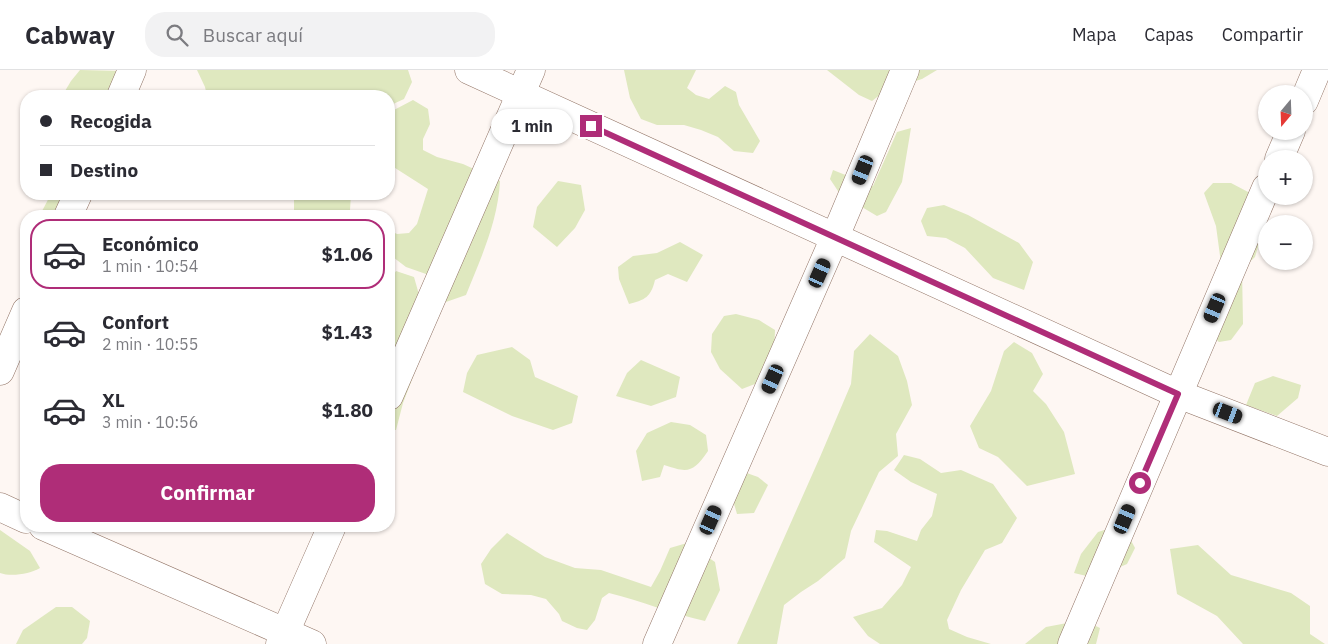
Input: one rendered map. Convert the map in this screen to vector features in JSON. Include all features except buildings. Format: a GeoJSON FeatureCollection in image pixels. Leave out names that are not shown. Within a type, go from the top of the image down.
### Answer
{"type":"FeatureCollection","features":[{"type":"Feature","properties":{"kind":"street"},"geometry":{"type":"LineString","coordinates":[[124,90],[132,70]]}},
{"type":"Feature","properties":{"kind":"street"},"geometry":{"type":"LineString","coordinates":[[469,70],[526,82],[835,238],[1178,394],[1328,452]]}},
{"type":"Feature","properties":{"kind":"street"},"geometry":{"type":"LineString","coordinates":[[657,644],[835,238],[905,70]]}},
{"type":"Feature","properties":{"kind":"street"},"geometry":{"type":"LineString","coordinates":[[1311,85],[1317,70]]}},
{"type":"Feature","properties":{"kind":"street"},"geometry":{"type":"LineString","coordinates":[[395,382],[526,82]]}},
{"type":"Feature","properties":{"kind":"street"},"geometry":{"type":"LineString","coordinates":[[1072,644],[1259,205]]}},
{"type":"Feature","properties":{"kind":"street"},"geometry":{"type":"LineString","coordinates":[[0,371],[20,325]]}},
{"type":"Feature","properties":{"kind":"street"},"geometry":{"type":"LineString","coordinates":[[0,507],[20,516]]}},
{"type":"Feature","properties":{"kind":"street"},"geometry":{"type":"LineString","coordinates":[[57,532],[283,638],[312,644]]}},
{"type":"Feature","properties":{"kind":"street"},"geometry":{"type":"LineString","coordinates":[[283,638],[329,532]]}},
{"type":"Feature","properties":{"kind":"green space"},"geometry":{"type":"Polygon","coordinates":[[[80,70],[122,71],[134,90],[66,90],[80,70]]]}},
{"type":"Feature","properties":{"kind":"green space"},"geometry":{"type":"Polygon","coordinates":[[[197,70],[408,70],[412,82],[404,99],[395,103],[395,90],[206,90],[197,70]]]}},
{"type":"Feature","properties":{"kind":"green space"},"geometry":{"type":"Polygon","coordinates":[[[624,70],[696,70],[687,88],[696,95],[709,99],[725,86],[736,92],[739,105],[760,141],[753,153],[734,151],[718,137],[701,130],[684,125],[657,125],[641,119],[630,98],[624,70]]]}},
{"type":"Feature","properties":{"kind":"green space"},"geometry":{"type":"Polygon","coordinates":[[[827,70],[937,70],[922,79],[886,90],[872,101],[859,95],[827,70]]]}},
{"type":"Feature","properties":{"kind":"green space"},"geometry":{"type":"Polygon","coordinates":[[[413,100],[428,109],[430,124],[423,139],[423,150],[437,157],[463,164],[500,181],[499,196],[492,225],[466,295],[446,302],[426,274],[406,267],[395,259],[395,233],[409,233],[417,224],[428,189],[395,168],[395,109],[413,100]]]}},
{"type":"Feature","properties":{"kind":"green space"},"geometry":{"type":"Polygon","coordinates":[[[911,128],[902,182],[886,212],[877,216],[840,194],[830,179],[833,170],[873,186],[897,132],[911,128]]]}},
{"type":"Feature","properties":{"kind":"green space"},"geometry":{"type":"Polygon","coordinates":[[[558,181],[581,185],[585,210],[575,228],[557,247],[533,227],[537,207],[558,181]]]}},
{"type":"Feature","properties":{"kind":"green space"},"geometry":{"type":"Polygon","coordinates":[[[1213,183],[1231,183],[1250,193],[1258,231],[1258,247],[1255,257],[1242,269],[1243,324],[1231,340],[1219,342],[1204,329],[1223,278],[1216,226],[1204,193],[1213,183]]]}},
{"type":"Feature","properties":{"kind":"green space"},"geometry":{"type":"Polygon","coordinates":[[[48,200],[91,200],[85,210],[43,210],[48,200]]]}},
{"type":"Feature","properties":{"kind":"green space"},"geometry":{"type":"Polygon","coordinates":[[[294,200],[351,200],[350,210],[294,210],[294,200]]]}},
{"type":"Feature","properties":{"kind":"green space"},"geometry":{"type":"Polygon","coordinates":[[[944,205],[968,215],[1019,243],[1033,262],[1024,290],[993,278],[965,248],[946,238],[927,236],[921,221],[927,208],[944,205]]]}},
{"type":"Feature","properties":{"kind":"green space"},"geometry":{"type":"Polygon","coordinates":[[[680,242],[703,255],[687,282],[668,274],[655,280],[646,297],[629,304],[619,279],[618,267],[633,256],[657,253],[680,242]]]}},
{"type":"Feature","properties":{"kind":"green space"},"geometry":{"type":"Polygon","coordinates":[[[396,271],[414,277],[424,312],[424,348],[403,403],[396,430],[395,430],[396,271]]]}},
{"type":"Feature","properties":{"kind":"green space"},"geometry":{"type":"Polygon","coordinates":[[[736,314],[759,320],[775,330],[774,353],[768,379],[742,389],[720,369],[711,352],[712,334],[724,316],[736,314]]]}},
{"type":"Feature","properties":{"kind":"green space"},"geometry":{"type":"Polygon","coordinates":[[[870,334],[898,356],[907,381],[912,405],[896,434],[898,456],[879,472],[851,531],[845,558],[818,581],[784,605],[777,644],[737,644],[851,384],[854,351],[870,334]]]}},
{"type":"Feature","properties":{"kind":"green space"},"geometry":{"type":"Polygon","coordinates":[[[1014,342],[1032,353],[1043,374],[1033,391],[1046,404],[1064,432],[1075,474],[1027,486],[998,457],[979,448],[970,426],[991,391],[1004,351],[1014,342]]]}},
{"type":"Feature","properties":{"kind":"green space"},"geometry":{"type":"Polygon","coordinates":[[[512,347],[530,360],[535,377],[578,396],[572,423],[553,430],[512,416],[463,392],[467,373],[477,355],[512,347]]]}},
{"type":"Feature","properties":{"kind":"green space"},"geometry":{"type":"Polygon","coordinates":[[[641,360],[680,377],[676,397],[651,406],[616,396],[627,373],[641,360]]]}},
{"type":"Feature","properties":{"kind":"green space"},"geometry":{"type":"Polygon","coordinates":[[[1273,376],[1301,385],[1298,398],[1277,416],[1246,405],[1255,383],[1273,376]]]}},
{"type":"Feature","properties":{"kind":"green space"},"geometry":{"type":"Polygon","coordinates":[[[671,422],[690,425],[706,435],[708,451],[694,467],[685,470],[664,465],[660,477],[642,481],[636,451],[647,433],[671,422]]]}},
{"type":"Feature","properties":{"kind":"green space"},"geometry":{"type":"Polygon","coordinates":[[[904,455],[920,459],[941,473],[961,470],[993,484],[1017,518],[1002,543],[985,550],[961,590],[947,620],[949,629],[991,644],[880,644],[868,636],[853,617],[882,608],[902,585],[911,567],[874,542],[876,530],[887,531],[917,541],[921,530],[932,516],[937,494],[911,482],[894,470],[904,455]]]}},
{"type":"Feature","properties":{"kind":"green space"},"geometry":{"type":"Polygon","coordinates":[[[741,471],[758,477],[768,485],[754,513],[737,514],[732,497],[741,471]]]}},
{"type":"Feature","properties":{"kind":"green space"},"geometry":{"type":"Polygon","coordinates":[[[1114,527],[1126,531],[1135,548],[1127,564],[1095,578],[1074,573],[1081,554],[1098,532],[1114,527]]]}},
{"type":"Feature","properties":{"kind":"green space"},"geometry":{"type":"Polygon","coordinates":[[[0,530],[30,551],[40,568],[20,574],[9,575],[0,573],[0,530]]]}},
{"type":"Feature","properties":{"kind":"green space"},"geometry":{"type":"Polygon","coordinates":[[[507,533],[545,557],[575,568],[601,570],[651,587],[670,548],[687,543],[715,562],[720,590],[705,621],[609,593],[602,598],[595,620],[587,630],[577,628],[562,621],[559,614],[546,599],[531,595],[502,594],[485,584],[481,564],[491,549],[507,533]]]}},
{"type":"Feature","properties":{"kind":"green space"},"geometry":{"type":"Polygon","coordinates":[[[1198,545],[1231,575],[1291,593],[1310,606],[1310,634],[1325,644],[1243,644],[1217,616],[1177,594],[1170,549],[1198,545]]]}},
{"type":"Feature","properties":{"kind":"green space"},"geometry":{"type":"Polygon","coordinates":[[[56,607],[72,607],[90,621],[87,638],[82,644],[16,644],[23,630],[56,607]]]}},
{"type":"Feature","properties":{"kind":"green space"},"geometry":{"type":"Polygon","coordinates":[[[1083,620],[1100,628],[1096,644],[1025,644],[1046,627],[1083,620]]]}},
{"type":"Feature","properties":{"kind":"route"},"geometry":{"type":"LineString","coordinates":[[591,126],[1178,394],[1140,483]]}}]}
